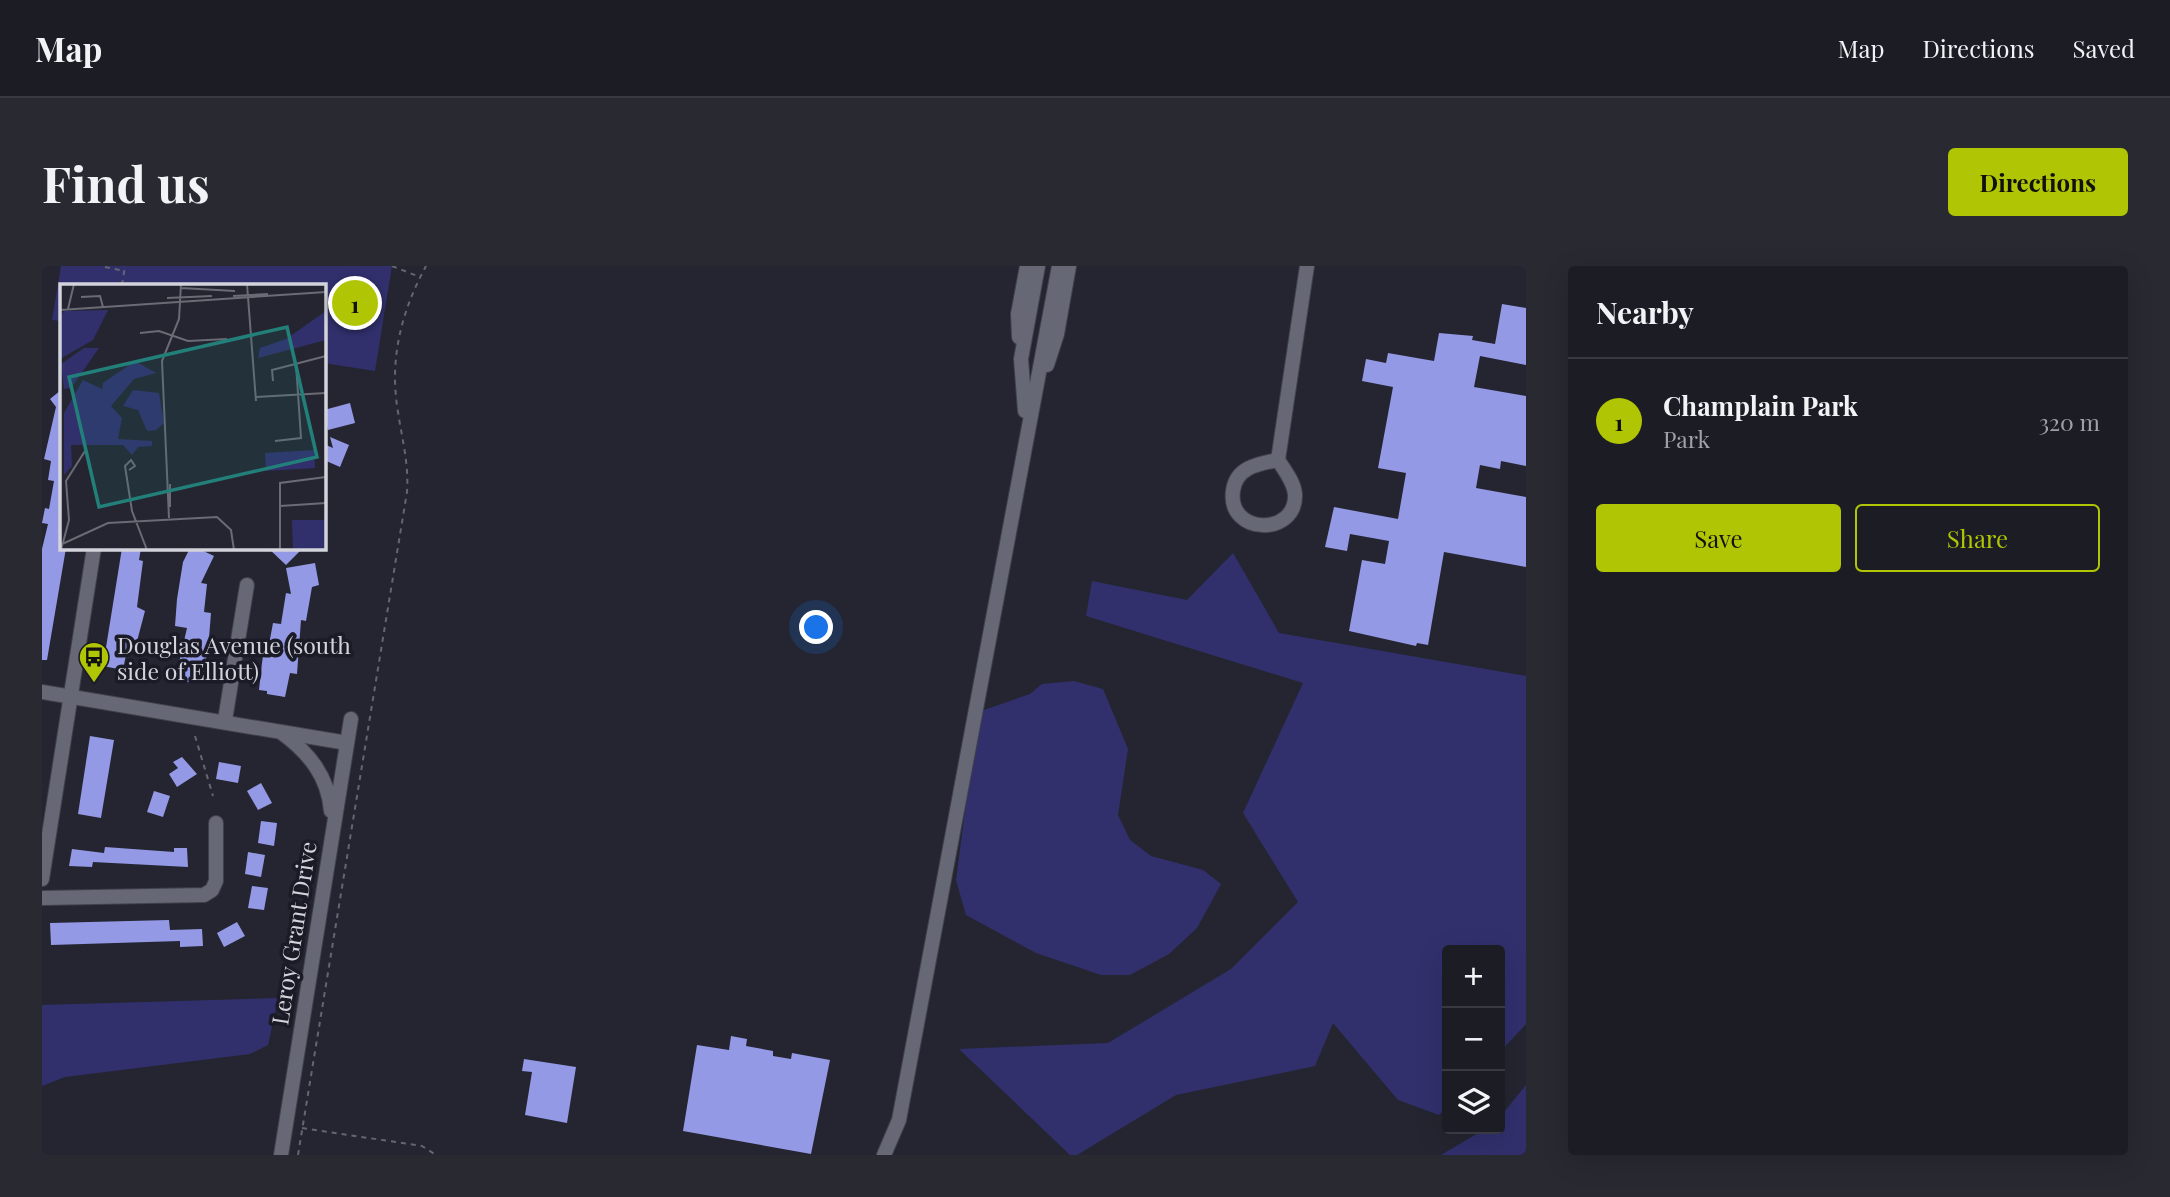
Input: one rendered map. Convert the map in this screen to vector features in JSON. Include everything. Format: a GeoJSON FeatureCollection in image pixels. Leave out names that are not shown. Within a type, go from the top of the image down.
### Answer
{"type":"FeatureCollection","features":[{"type":"Feature","properties":{"kind":"street"},"geometry":{"type":"LineString","coordinates":[[1027,266],[1018,314],[1027,429]]}},
{"type":"Feature","properties":{"kind":"street"},"geometry":{"type":"LineString","coordinates":[[1021,359],[1038,266]]}},
{"type":"Feature","properties":{"kind":"street"},"geometry":{"type":"LineString","coordinates":[[884,1155],[900,1120],[1059,266]]}},
{"type":"Feature","properties":{"kind":"street"},"geometry":{"type":"LineString","coordinates":[[1027,429],[1057,334],[1069,266]]}},
{"type":"Feature","properties":{"kind":"street"},"geometry":{"type":"LineString","coordinates":[[1278,460],[1245,470],[1234,483],[1232,500],[1237,513],[1248,523],[1263,527],[1279,523],[1291,510],[1295,496],[1292,482],[1278,460],[1307,266]]}},
{"type":"Feature","properties":{"kind":"street"},"geometry":{"type":"LineString","coordinates":[[42,879],[94,550]]}},
{"type":"Feature","properties":{"kind":"street"},"geometry":{"type":"LineString","coordinates":[[225,720],[247,584]]}},
{"type":"Feature","properties":{"kind":"street"},"geometry":{"type":"LineString","coordinates":[[42,692],[225,720],[347,743]]}},
{"type":"Feature","properties":{"kind":"street","name":"Leroy Grant Drive"},"geometry":{"type":"LineString","coordinates":[[281,1155],[351,719]]}},
{"type":"Feature","properties":{"kind":"street"},"geometry":{"type":"LineString","coordinates":[[278,730],[297,744],[324,779],[332,832]]}},
{"type":"Feature","properties":{"kind":"street"},"geometry":{"type":"LineString","coordinates":[[42,898],[204,895],[212,890],[216,881],[216,823]]}},
{"type":"Feature","properties":{"kind":"path"},"geometry":{"type":"LineString","coordinates":[[122,284],[125,266]]}},
{"type":"Feature","properties":{"kind":"path"},"geometry":{"type":"LineString","coordinates":[[392,266],[419,278]]}},
{"type":"Feature","properties":{"kind":"path"},"geometry":{"type":"LineString","coordinates":[[298,1155],[407,492],[407,461],[396,399],[396,354],[406,306],[426,266]]}},
{"type":"Feature","properties":{"kind":"path"},"geometry":{"type":"LineString","coordinates":[[105,267],[124,271]]}},
{"type":"Feature","properties":{"kind":"path"},"geometry":{"type":"LineString","coordinates":[[195,736],[212,796]]}},
{"type":"Feature","properties":{"kind":"path"},"geometry":{"type":"LineString","coordinates":[[302,1128],[422,1146],[436,1155]]}},
{"type":"Feature","properties":{"kind":"shaded area"},"geometry":{"type":"Polygon","coordinates":[[[61,266],[392,266],[375,371],[326,363],[326,284],[60,284],[60,321],[52,320],[61,266]]]}},
{"type":"Feature","properties":{"kind":"shaded area"},"geometry":{"type":"Polygon","coordinates":[[[1233,553],[1279,633],[1526,676],[1526,1024],[1505,1047],[1505,945],[1442,945],[1442,1112],[1439,1115],[1398,1100],[1333,1023],[1315,1066],[1176,1095],[1077,1155],[1070,1155],[959,1049],[1108,1043],[1231,969],[1298,902],[1243,813],[1303,683],[1086,616],[1092,581],[1187,600],[1233,553]]]}},
{"type":"Feature","properties":{"kind":"shaded area"},"geometry":{"type":"Polygon","coordinates":[[[1074,681],[1103,689],[1128,749],[1118,815],[1130,840],[1151,856],[1203,870],[1221,884],[1197,928],[1169,954],[1130,975],[1101,975],[1036,953],[966,915],[956,880],[978,712],[1030,694],[1042,684],[1074,681]]]}},
{"type":"Feature","properties":{"kind":"shaded area"},"geometry":{"type":"Polygon","coordinates":[[[278,998],[268,1045],[250,1054],[65,1077],[42,1086],[42,1005],[278,998]]]}},
{"type":"Feature","properties":{"kind":"shaded area"},"geometry":{"type":"Polygon","coordinates":[[[1526,1085],[1526,1155],[1441,1155],[1477,1134],[1505,1134],[1505,1111],[1526,1085]]]}},
{"type":"Feature","properties":{"kind":"building"},"geometry":{"type":"Polygon","coordinates":[[[1502,304],[1526,308],[1526,365],[1480,356],[1474,387],[1526,396],[1526,466],[1501,461],[1500,469],[1480,465],[1476,488],[1526,497],[1526,567],[1444,552],[1428,645],[1417,643],[1416,646],[1349,631],[1362,560],[1385,564],[1389,541],[1350,534],[1347,551],[1325,547],[1334,507],[1398,519],[1406,473],[1378,468],[1393,387],[1362,381],[1366,359],[1386,363],[1388,353],[1434,361],[1439,333],[1473,336],[1472,340],[1495,344],[1502,304]]]}},
{"type":"Feature","properties":{"kind":"building"},"geometry":{"type":"Polygon","coordinates":[[[60,391],[60,550],[66,550],[47,660],[42,660],[42,549],[48,524],[42,523],[45,508],[49,509],[54,481],[48,480],[51,461],[44,459],[56,407],[50,399],[60,391]]]}},
{"type":"Feature","properties":{"kind":"building"},"geometry":{"type":"Polygon","coordinates":[[[350,403],[355,423],[328,430],[326,409],[350,403]]]}},
{"type":"Feature","properties":{"kind":"building"},"geometry":{"type":"Polygon","coordinates":[[[330,437],[349,445],[340,467],[326,461],[326,445],[333,448],[330,437]]]}},
{"type":"Feature","properties":{"kind":"building"},"geometry":{"type":"Polygon","coordinates":[[[122,550],[141,550],[139,560],[143,561],[137,607],[145,611],[136,645],[128,644],[123,670],[103,666],[122,550]]]}},
{"type":"Feature","properties":{"kind":"building"},"geometry":{"type":"Polygon","coordinates":[[[189,550],[201,550],[214,556],[201,583],[207,584],[204,612],[211,613],[203,681],[195,680],[194,683],[175,680],[187,628],[175,626],[183,562],[189,550]]]}},
{"type":"Feature","properties":{"kind":"building"},"geometry":{"type":"Polygon","coordinates":[[[270,550],[301,550],[286,565],[270,550]]]}},
{"type":"Feature","properties":{"kind":"building"},"geometry":{"type":"Polygon","coordinates":[[[315,563],[319,585],[312,587],[306,621],[301,620],[297,674],[290,673],[285,697],[267,694],[267,691],[259,690],[264,649],[268,650],[273,623],[281,624],[286,593],[291,594],[286,568],[315,563]]]}},
{"type":"Feature","properties":{"kind":"building"},"geometry":{"type":"Polygon","coordinates":[[[90,736],[114,740],[101,818],[78,814],[90,736]]]}},
{"type":"Feature","properties":{"kind":"building"},"geometry":{"type":"Polygon","coordinates":[[[182,757],[197,774],[177,787],[169,774],[178,768],[173,762],[182,757]]]}},
{"type":"Feature","properties":{"kind":"building"},"geometry":{"type":"Polygon","coordinates":[[[219,762],[241,766],[238,783],[216,779],[219,762]]]}},
{"type":"Feature","properties":{"kind":"building"},"geometry":{"type":"Polygon","coordinates":[[[261,783],[272,803],[258,810],[247,791],[261,783]]]}},
{"type":"Feature","properties":{"kind":"building"},"geometry":{"type":"Polygon","coordinates":[[[154,791],[170,796],[163,817],[147,812],[154,791]]]}},
{"type":"Feature","properties":{"kind":"building"},"geometry":{"type":"Polygon","coordinates":[[[261,821],[277,823],[274,846],[258,843],[261,821]]]}},
{"type":"Feature","properties":{"kind":"building"},"geometry":{"type":"Polygon","coordinates":[[[105,847],[174,852],[174,848],[187,848],[188,867],[93,862],[92,867],[69,866],[72,849],[104,853],[105,847]]]}},
{"type":"Feature","properties":{"kind":"building"},"geometry":{"type":"Polygon","coordinates":[[[248,852],[265,855],[261,877],[245,874],[248,852]]]}},
{"type":"Feature","properties":{"kind":"building"},"geometry":{"type":"Polygon","coordinates":[[[252,886],[268,888],[264,910],[248,908],[252,886]]]}},
{"type":"Feature","properties":{"kind":"building"},"geometry":{"type":"Polygon","coordinates":[[[169,920],[170,930],[202,929],[203,946],[180,947],[180,941],[51,945],[50,923],[169,920]]]}},
{"type":"Feature","properties":{"kind":"building"},"geometry":{"type":"Polygon","coordinates":[[[237,922],[245,936],[224,947],[217,933],[237,922]]]}},
{"type":"Feature","properties":{"kind":"building"},"geometry":{"type":"Polygon","coordinates":[[[731,1036],[747,1039],[746,1046],[773,1051],[773,1056],[791,1059],[792,1053],[830,1060],[811,1154],[683,1131],[697,1045],[729,1050],[731,1036]]]}},
{"type":"Feature","properties":{"kind":"building"},"geometry":{"type":"Polygon","coordinates":[[[524,1059],[576,1067],[567,1123],[525,1115],[532,1072],[522,1071],[524,1059]]]}},
{"type":"Feature","properties":{"kind":"place","name":"Champlain Park"},"geometry":{"type":"Point","coordinates":[355,303]}},
{"type":"Feature","properties":{"kind":"place","name":"Douglas Avenue (south side of Elliott)"},"geometry":{"type":"Point","coordinates":[94,684]}}]}
